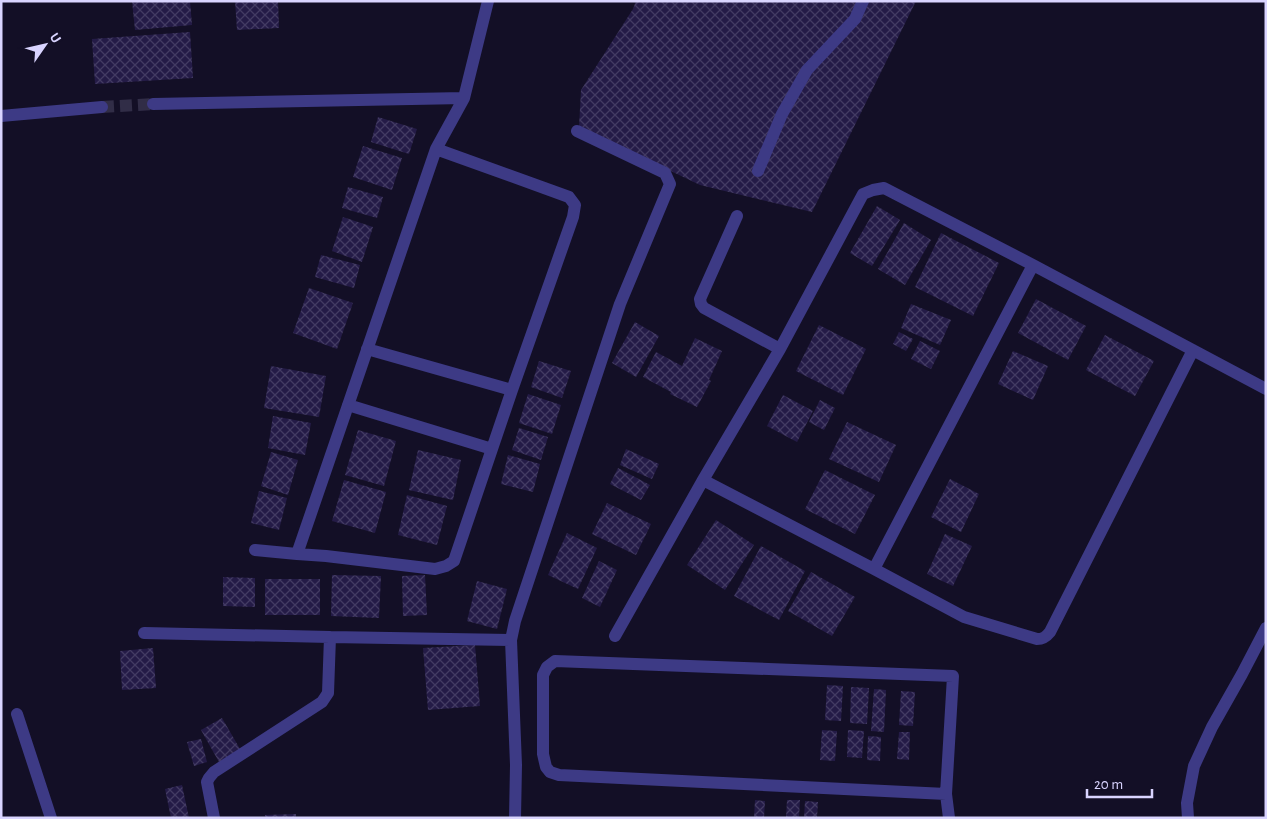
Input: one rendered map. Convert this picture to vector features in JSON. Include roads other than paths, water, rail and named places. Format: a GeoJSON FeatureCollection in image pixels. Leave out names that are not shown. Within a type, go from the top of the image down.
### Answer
{"type":"FeatureCollection","features":[{"type":"Feature","properties":{"kind":"street"},"geometry":{"type":"LineString","coordinates":[[297,554],[436,149],[464,98],[488,1]]}},
{"type":"Feature","properties":{"kind":"street"},"geometry":{"type":"LineString","coordinates":[[758,172],[782,114],[806,70],[855,19],[862,1]]}},
{"type":"Feature","properties":{"kind":"street"},"geometry":{"type":"LineString","coordinates":[[153,104],[464,98]]}},
{"type":"Feature","properties":{"kind":"street"},"geometry":{"type":"LineString","coordinates":[[1,116],[102,107]]}},
{"type":"Feature","properties":{"kind":"street"},"geometry":{"type":"LineString","coordinates":[[516,818],[511,640],[518,612],[620,304],[670,184],[665,173],[577,131]]}},
{"type":"Feature","properties":{"kind":"street"},"geometry":{"type":"LineString","coordinates":[[255,550],[435,568],[446,566],[454,561],[573,217],[575,205],[569,197],[436,149]]}},
{"type":"Feature","properties":{"kind":"street"},"geometry":{"type":"LineString","coordinates":[[616,636],[703,480],[780,349],[864,194],[873,190],[884,188],[1034,265],[1266,389]]}},
{"type":"Feature","properties":{"kind":"street"},"geometry":{"type":"LineString","coordinates":[[738,216],[700,299],[701,304],[704,308],[780,349]]}},
{"type":"Feature","properties":{"kind":"street"},"geometry":{"type":"LineString","coordinates":[[874,569],[1034,265]]}},
{"type":"Feature","properties":{"kind":"street"},"geometry":{"type":"LineString","coordinates":[[368,349],[512,390]]}},
{"type":"Feature","properties":{"kind":"street"},"geometry":{"type":"LineString","coordinates":[[703,480],[964,617],[1041,639],[1050,632],[1193,350]]}},
{"type":"Feature","properties":{"kind":"street"},"geometry":{"type":"LineString","coordinates":[[348,405],[492,449]]}},
{"type":"Feature","properties":{"kind":"street"},"geometry":{"type":"LineString","coordinates":[[1188,818],[1187,804],[1194,766],[1212,727],[1266,628]]}},
{"type":"Feature","properties":{"kind":"street"},"geometry":{"type":"LineString","coordinates":[[144,633],[511,640]]}},
{"type":"Feature","properties":{"kind":"street"},"geometry":{"type":"LineString","coordinates":[[214,818],[207,782],[214,772],[325,699],[328,693],[330,637]]}},
{"type":"Feature","properties":{"kind":"street"},"geometry":{"type":"LineString","coordinates":[[946,794],[559,775],[550,772],[546,767],[543,754],[543,675],[547,667],[556,661],[953,676],[946,794],[949,818]]}},
{"type":"Feature","properties":{"kind":"street"},"geometry":{"type":"LineString","coordinates":[[17,714],[51,818]]}},
{"type":"Feature","properties":{"kind":"tunnel"},"geometry":{"type":"LineString","coordinates":[[102,107],[153,104]]}}]}
